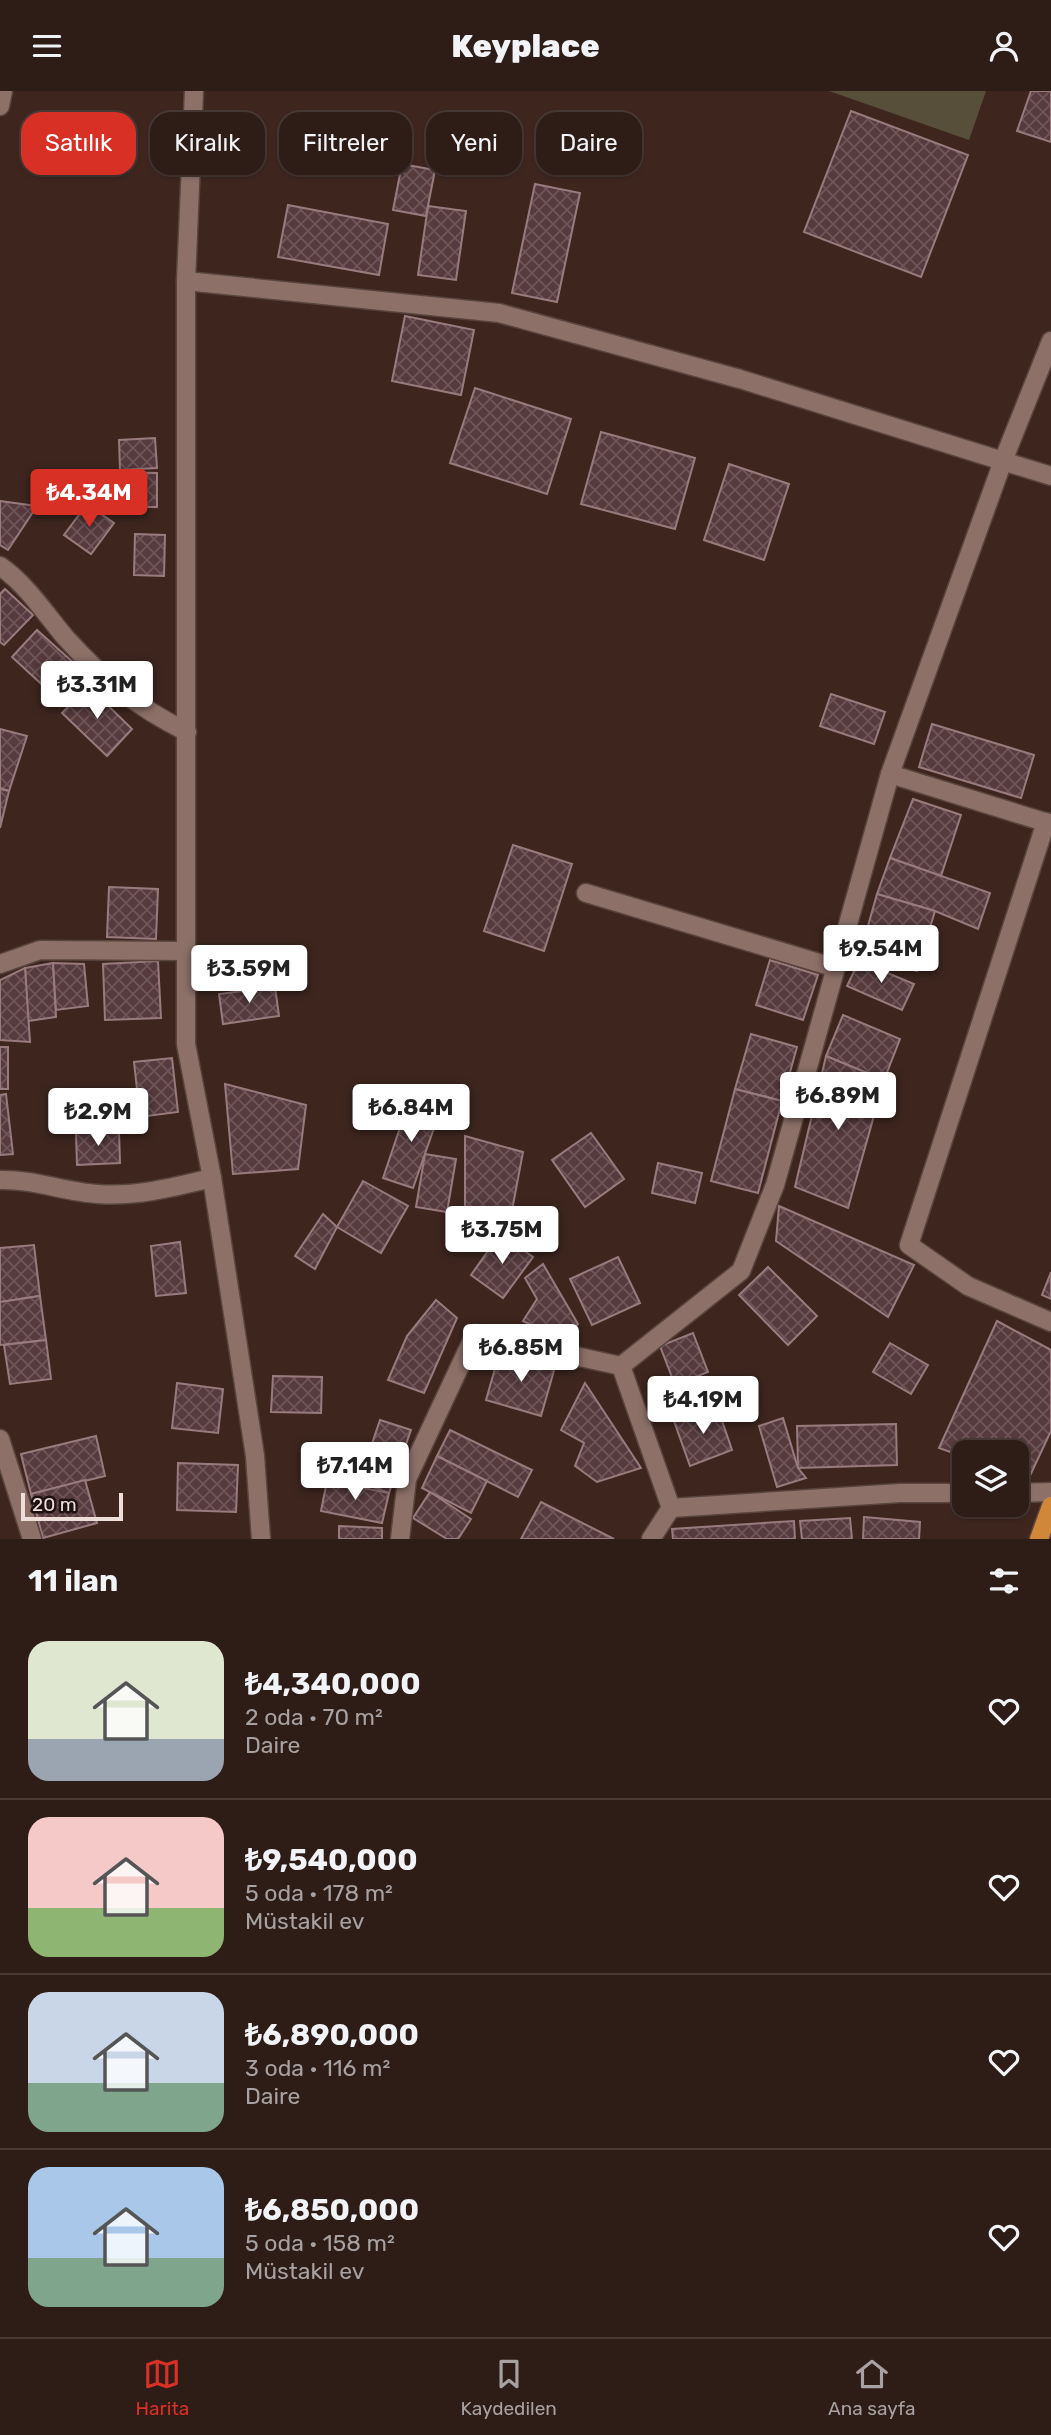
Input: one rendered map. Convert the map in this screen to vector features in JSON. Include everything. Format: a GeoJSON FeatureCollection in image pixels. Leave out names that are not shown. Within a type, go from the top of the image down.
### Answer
{"type":"FeatureCollection","features":[{"type":"Feature","properties":{"kind":"main road"},"geometry":{"type":"LineString","coordinates":[[1040,1539],[1051,1506]]}},
{"type":"Feature","properties":{"kind":"street"},"geometry":{"type":"LineString","coordinates":[[0,106],[3,91]]}},
{"type":"Feature","properties":{"kind":"street"},"geometry":{"type":"LineString","coordinates":[[194,91],[186,281],[187,1044],[212,1178],[255,1456],[261,1539]]}},
{"type":"Feature","properties":{"kind":"street"},"geometry":{"type":"LineString","coordinates":[[186,281],[499,313],[740,379],[1051,476]]}},
{"type":"Feature","properties":{"kind":"street"},"geometry":{"type":"LineString","coordinates":[[621,1366],[741,1271],[775,1185],[890,774],[1003,461],[1051,341]]}},
{"type":"Feature","properties":{"kind":"street"},"geometry":{"type":"LineString","coordinates":[[0,566],[13,575],[67,639],[113,685],[144,710],[187,732]]}},
{"type":"Feature","properties":{"kind":"street"},"geometry":{"type":"LineString","coordinates":[[890,774],[1048,823],[909,1245],[968,1286],[1051,1322]]}},
{"type":"Feature","properties":{"kind":"street"},"geometry":{"type":"LineString","coordinates":[[586,893],[836,968]]}},
{"type":"Feature","properties":{"kind":"street"},"geometry":{"type":"LineString","coordinates":[[0,964],[40,950],[186,951]]}},
{"type":"Feature","properties":{"kind":"street"},"geometry":{"type":"LineString","coordinates":[[0,1180],[18,1179],[98,1194],[160,1190],[212,1178]]}},
{"type":"Feature","properties":{"kind":"street"},"geometry":{"type":"LineString","coordinates":[[400,1539],[407,1479],[475,1333],[621,1366]]}},
{"type":"Feature","properties":{"kind":"street"},"geometry":{"type":"LineString","coordinates":[[621,1366],[671,1508]]}},
{"type":"Feature","properties":{"kind":"street"},"geometry":{"type":"LineString","coordinates":[[0,1439],[32,1539]]}},
{"type":"Feature","properties":{"kind":"street"},"geometry":{"type":"LineString","coordinates":[[1029,1493],[1051,1492]]}},
{"type":"Feature","properties":{"kind":"street"},"geometry":{"type":"LineString","coordinates":[[671,1508],[900,1493],[952,1493]]}},
{"type":"Feature","properties":{"kind":"street"},"geometry":{"type":"LineString","coordinates":[[651,1539],[671,1508]]}},
{"type":"Feature","properties":{"kind":"shaded area"},"geometry":{"type":"Polygon","coordinates":[[[829,91],[986,91],[969,140],[829,91]]]}},
{"type":"Feature","properties":{"kind":"building"},"geometry":{"type":"Polygon","coordinates":[[[1031,91],[1051,91],[1051,142],[1017,131],[1031,91]]]}},
{"type":"Feature","properties":{"kind":"building"},"geometry":{"type":"Polygon","coordinates":[[[851,111],[968,155],[921,277],[804,232],[851,111]]]}},
{"type":"Feature","properties":{"kind":"building"},"geometry":{"type":"Polygon","coordinates":[[[412,166],[426,168],[426,175],[434,175],[426,216],[393,210],[400,175],[412,175],[412,166]]]}},
{"type":"Feature","properties":{"kind":"building"},"geometry":{"type":"Polygon","coordinates":[[[535,184],[580,193],[557,302],[512,293],[535,184]]]}},
{"type":"Feature","properties":{"kind":"building"},"geometry":{"type":"Polygon","coordinates":[[[288,205],[388,224],[379,275],[278,257],[288,205]]]}},
{"type":"Feature","properties":{"kind":"building"},"geometry":{"type":"Polygon","coordinates":[[[428,206],[466,211],[456,280],[418,275],[428,206]]]}},
{"type":"Feature","properties":{"kind":"building"},"geometry":{"type":"Polygon","coordinates":[[[405,316],[474,330],[461,395],[392,381],[405,316]]]}},
{"type":"Feature","properties":{"kind":"building"},"geometry":{"type":"Polygon","coordinates":[[[475,388],[571,419],[547,494],[450,463],[475,388]]]}},
{"type":"Feature","properties":{"kind":"building"},"geometry":{"type":"Polygon","coordinates":[[[601,432],[695,458],[675,529],[581,504],[601,432]]]}},
{"type":"Feature","properties":{"kind":"building"},"geometry":{"type":"Polygon","coordinates":[[[155,438],[157,468],[120,470],[119,440],[155,438]]]}},
{"type":"Feature","properties":{"kind":"building"},"geometry":{"type":"Polygon","coordinates":[[[729,464],[789,484],[764,560],[704,540],[729,464]]]}},
{"type":"Feature","properties":{"kind":"building"},"geometry":{"type":"Polygon","coordinates":[[[114,472],[157,473],[157,507],[114,507],[114,472]]]}},
{"type":"Feature","properties":{"kind":"building"},"geometry":{"type":"Polygon","coordinates":[[[0,501],[37,506],[8,550],[0,545],[0,501]]]}},
{"type":"Feature","properties":{"kind":"building"},"geometry":{"type":"Polygon","coordinates":[[[87,504],[114,523],[91,554],[64,535],[87,504]]]}},
{"type":"Feature","properties":{"kind":"building"},"geometry":{"type":"Polygon","coordinates":[[[135,534],[165,535],[164,576],[134,575],[135,534]]]}},
{"type":"Feature","properties":{"kind":"building"},"geometry":{"type":"Polygon","coordinates":[[[5,589],[33,615],[4,645],[0,642],[0,594],[5,589]]]}},
{"type":"Feature","properties":{"kind":"building"},"geometry":{"type":"Polygon","coordinates":[[[37,630],[75,664],[50,692],[12,657],[37,630]]]}},
{"type":"Feature","properties":{"kind":"building"},"geometry":{"type":"Polygon","coordinates":[[[88,686],[132,729],[107,756],[62,713],[88,686]]]}},
{"type":"Feature","properties":{"kind":"building"},"geometry":{"type":"Polygon","coordinates":[[[831,694],[885,712],[874,744],[820,726],[831,694]]]}},
{"type":"Feature","properties":{"kind":"building"},"geometry":{"type":"Polygon","coordinates":[[[932,724],[1034,755],[1021,798],[919,767],[932,724]]]}},
{"type":"Feature","properties":{"kind":"building"},"geometry":{"type":"Polygon","coordinates":[[[0,729],[27,736],[9,791],[0,788],[0,729]]]}},
{"type":"Feature","properties":{"kind":"building"},"geometry":{"type":"Polygon","coordinates":[[[0,789],[9,791],[0,828],[0,789]]]}},
{"type":"Feature","properties":{"kind":"building"},"geometry":{"type":"Polygon","coordinates":[[[913,799],[961,815],[941,876],[890,858],[913,799]]]}},
{"type":"Feature","properties":{"kind":"building"},"geometry":{"type":"Polygon","coordinates":[[[513,845],[572,864],[544,951],[484,931],[513,845]]]}},
{"type":"Feature","properties":{"kind":"building"},"geometry":{"type":"Polygon","coordinates":[[[890,858],[990,893],[978,929],[935,911],[877,894],[890,858]]]}},
{"type":"Feature","properties":{"kind":"building"},"geometry":{"type":"Polygon","coordinates":[[[109,887],[158,889],[156,939],[107,937],[109,887]]]}},
{"type":"Feature","properties":{"kind":"building"},"geometry":{"type":"Polygon","coordinates":[[[877,894],[935,911],[917,971],[860,954],[877,894]]]}},
{"type":"Feature","properties":{"kind":"building"},"geometry":{"type":"Polygon","coordinates":[[[770,960],[818,975],[803,1020],[756,1005],[770,960]]]}},
{"type":"Feature","properties":{"kind":"building"},"geometry":{"type":"Polygon","coordinates":[[[158,961],[161,1018],[105,1020],[103,964],[158,961]]]}},
{"type":"Feature","properties":{"kind":"building"},"geometry":{"type":"Polygon","coordinates":[[[859,961],[914,984],[902,1010],[847,986],[859,961]]]}},
{"type":"Feature","properties":{"kind":"building"},"geometry":{"type":"Polygon","coordinates":[[[53,963],[56,1017],[28,1021],[25,968],[53,963]]]}},
{"type":"Feature","properties":{"kind":"building"},"geometry":{"type":"Polygon","coordinates":[[[53,963],[84,964],[88,1006],[56,1010],[53,963]]]}},
{"type":"Feature","properties":{"kind":"building"},"geometry":{"type":"Polygon","coordinates":[[[25,968],[30,1042],[0,1040],[0,980],[25,968]]]}},
{"type":"Feature","properties":{"kind":"building"},"geometry":{"type":"Polygon","coordinates":[[[275,987],[279,1016],[223,1024],[219,994],[275,987]]]}},
{"type":"Feature","properties":{"kind":"building"},"geometry":{"type":"Polygon","coordinates":[[[843,1015],[900,1039],[884,1080],[826,1056],[843,1015]]]}},
{"type":"Feature","properties":{"kind":"building"},"geometry":{"type":"Polygon","coordinates":[[[751,1034],[797,1047],[782,1101],[735,1089],[751,1034]]]}},
{"type":"Feature","properties":{"kind":"building"},"geometry":{"type":"Polygon","coordinates":[[[0,1047],[8,1047],[8,1089],[0,1089],[0,1047]]]}},
{"type":"Feature","properties":{"kind":"building"},"geometry":{"type":"Polygon","coordinates":[[[826,1056],[884,1080],[848,1208],[795,1187],[826,1056]]]}},
{"type":"Feature","properties":{"kind":"building"},"geometry":{"type":"Polygon","coordinates":[[[172,1058],[178,1112],[140,1117],[134,1062],[172,1058]]]}},
{"type":"Feature","properties":{"kind":"building"},"geometry":{"type":"Polygon","coordinates":[[[225,1084],[306,1105],[298,1169],[233,1174],[225,1084]]]}},
{"type":"Feature","properties":{"kind":"building"},"geometry":{"type":"Polygon","coordinates":[[[735,1089],[782,1101],[758,1193],[711,1181],[735,1089]]]}},
{"type":"Feature","properties":{"kind":"building"},"geometry":{"type":"Polygon","coordinates":[[[6,1094],[13,1154],[0,1155],[0,1095],[6,1094]]]}},
{"type":"Feature","properties":{"kind":"building"},"geometry":{"type":"Polygon","coordinates":[[[409,1101],[440,1111],[413,1188],[383,1178],[409,1101]]]}},
{"type":"Feature","properties":{"kind":"building"},"geometry":{"type":"Polygon","coordinates":[[[119,1131],[120,1163],[77,1165],[76,1133],[119,1131]]]}},
{"type":"Feature","properties":{"kind":"building"},"geometry":{"type":"Polygon","coordinates":[[[591,1133],[624,1179],[585,1207],[552,1160],[591,1133]]]}},
{"type":"Feature","properties":{"kind":"building"},"geometry":{"type":"Polygon","coordinates":[[[465,1136],[523,1152],[510,1221],[465,1221],[465,1136]]]}},
{"type":"Feature","properties":{"kind":"building"},"geometry":{"type":"Polygon","coordinates":[[[425,1154],[456,1159],[447,1212],[416,1207],[425,1154]]]}},
{"type":"Feature","properties":{"kind":"building"},"geometry":{"type":"Polygon","coordinates":[[[658,1163],[702,1173],[695,1203],[652,1193],[658,1163]]]}},
{"type":"Feature","properties":{"kind":"building"},"geometry":{"type":"Polygon","coordinates":[[[363,1181],[408,1206],[381,1253],[337,1227],[363,1181]]]}},
{"type":"Feature","properties":{"kind":"building"},"geometry":{"type":"Polygon","coordinates":[[[779,1206],[914,1265],[888,1317],[776,1241],[779,1206]]]}},
{"type":"Feature","properties":{"kind":"building"},"geometry":{"type":"Polygon","coordinates":[[[323,1214],[337,1227],[315,1269],[295,1256],[323,1214]]]}},
{"type":"Feature","properties":{"kind":"building"},"geometry":{"type":"Polygon","coordinates":[[[500,1234],[533,1257],[503,1298],[471,1275],[500,1234]]]}},
{"type":"Feature","properties":{"kind":"building"},"geometry":{"type":"Polygon","coordinates":[[[180,1242],[186,1293],[156,1296],[151,1246],[180,1242]]]}},
{"type":"Feature","properties":{"kind":"building"},"geometry":{"type":"Polygon","coordinates":[[[34,1245],[40,1296],[0,1302],[0,1248],[34,1245]]]}},
{"type":"Feature","properties":{"kind":"building"},"geometry":{"type":"Polygon","coordinates":[[[618,1257],[640,1303],[592,1325],[570,1279],[618,1257]]]}},
{"type":"Feature","properties":{"kind":"building"},"geometry":{"type":"Polygon","coordinates":[[[543,1264],[578,1324],[562,1339],[523,1321],[537,1299],[525,1278],[543,1264]]]}},
{"type":"Feature","properties":{"kind":"building"},"geometry":{"type":"Polygon","coordinates":[[[768,1267],[817,1316],[788,1345],[739,1295],[768,1267]]]}},
{"type":"Feature","properties":{"kind":"building"},"geometry":{"type":"Polygon","coordinates":[[[1051,1272],[1051,1299],[1042,1295],[1051,1272]]]}},
{"type":"Feature","properties":{"kind":"building"},"geometry":{"type":"Polygon","coordinates":[[[40,1296],[46,1340],[0,1345],[0,1302],[40,1296]]]}},
{"type":"Feature","properties":{"kind":"building"},"geometry":{"type":"Polygon","coordinates":[[[436,1300],[457,1318],[424,1393],[388,1380],[407,1336],[436,1300]]]}},
{"type":"Feature","properties":{"kind":"building"},"geometry":{"type":"Polygon","coordinates":[[[997,1321],[1051,1350],[1051,1431],[1029,1478],[1029,1440],[952,1440],[952,1453],[939,1448],[997,1321]]]}},
{"type":"Feature","properties":{"kind":"building"},"geometry":{"type":"Polygon","coordinates":[[[693,1333],[708,1372],[675,1385],[660,1346],[693,1333]]]}},
{"type":"Feature","properties":{"kind":"building"},"geometry":{"type":"Polygon","coordinates":[[[46,1340],[51,1379],[10,1384],[4,1345],[46,1340]]]}},
{"type":"Feature","properties":{"kind":"building"},"geometry":{"type":"Polygon","coordinates":[[[890,1343],[928,1365],[911,1394],[873,1372],[890,1343]]]}},
{"type":"Feature","properties":{"kind":"building"},"geometry":{"type":"Polygon","coordinates":[[[500,1351],[555,1367],[541,1416],[486,1400],[500,1351]]]}},
{"type":"Feature","properties":{"kind":"building"},"geometry":{"type":"Polygon","coordinates":[[[273,1376],[322,1377],[321,1413],[271,1412],[273,1376]]]}},
{"type":"Feature","properties":{"kind":"building"},"geometry":{"type":"Polygon","coordinates":[[[177,1383],[223,1389],[218,1433],[172,1428],[177,1383]]]}},
{"type":"Feature","properties":{"kind":"building"},"geometry":{"type":"Polygon","coordinates":[[[585,1383],[641,1468],[597,1482],[575,1466],[584,1443],[561,1430],[585,1383]]]}},
{"type":"Feature","properties":{"kind":"building"},"geometry":{"type":"Polygon","coordinates":[[[717,1406],[732,1450],[690,1466],[674,1421],[717,1406]]]}},
{"type":"Feature","properties":{"kind":"building"},"geometry":{"type":"Polygon","coordinates":[[[783,1418],[798,1468],[806,1478],[777,1487],[759,1426],[783,1418]]]}},
{"type":"Feature","properties":{"kind":"building"},"geometry":{"type":"Polygon","coordinates":[[[380,1420],[411,1430],[389,1493],[359,1482],[380,1420]]]}},
{"type":"Feature","properties":{"kind":"building"},"geometry":{"type":"Polygon","coordinates":[[[896,1424],[897,1465],[798,1468],[797,1426],[896,1424]]]}},
{"type":"Feature","properties":{"kind":"building"},"geometry":{"type":"Polygon","coordinates":[[[450,1430],[532,1470],[518,1497],[437,1456],[450,1430]]]}},
{"type":"Feature","properties":{"kind":"building"},"geometry":{"type":"Polygon","coordinates":[[[96,1436],[105,1476],[31,1494],[21,1454],[96,1436]]]}},
{"type":"Feature","properties":{"kind":"building"},"geometry":{"type":"Polygon","coordinates":[[[437,1456],[487,1481],[471,1513],[422,1488],[437,1456]]]}},
{"type":"Feature","properties":{"kind":"building"},"geometry":{"type":"Polygon","coordinates":[[[178,1463],[238,1465],[236,1512],[177,1510],[178,1463]]]}},
{"type":"Feature","properties":{"kind":"building"},"geometry":{"type":"Polygon","coordinates":[[[85,1480],[97,1523],[43,1538],[31,1494],[85,1480]]]}},
{"type":"Feature","properties":{"kind":"building"},"geometry":{"type":"Polygon","coordinates":[[[327,1481],[389,1493],[382,1523],[321,1511],[327,1481]]]}},
{"type":"Feature","properties":{"kind":"building"},"geometry":{"type":"Polygon","coordinates":[[[430,1492],[471,1519],[458,1539],[447,1539],[413,1518],[430,1492]]]}},
{"type":"Feature","properties":{"kind":"building"},"geometry":{"type":"Polygon","coordinates":[[[541,1502],[614,1539],[521,1539],[541,1502]]]}},
{"type":"Feature","properties":{"kind":"building"},"geometry":{"type":"Polygon","coordinates":[[[864,1517],[920,1522],[919,1539],[863,1539],[864,1517]]]}},
{"type":"Feature","properties":{"kind":"building"},"geometry":{"type":"Polygon","coordinates":[[[850,1518],[852,1539],[802,1539],[800,1521],[850,1518]]]}},
{"type":"Feature","properties":{"kind":"building"},"geometry":{"type":"Polygon","coordinates":[[[794,1521],[795,1539],[673,1539],[672,1529],[794,1521]]]}},
{"type":"Feature","properties":{"kind":"building"},"geometry":{"type":"Polygon","coordinates":[[[339,1526],[382,1528],[382,1539],[339,1539],[339,1526]]]}}]}
